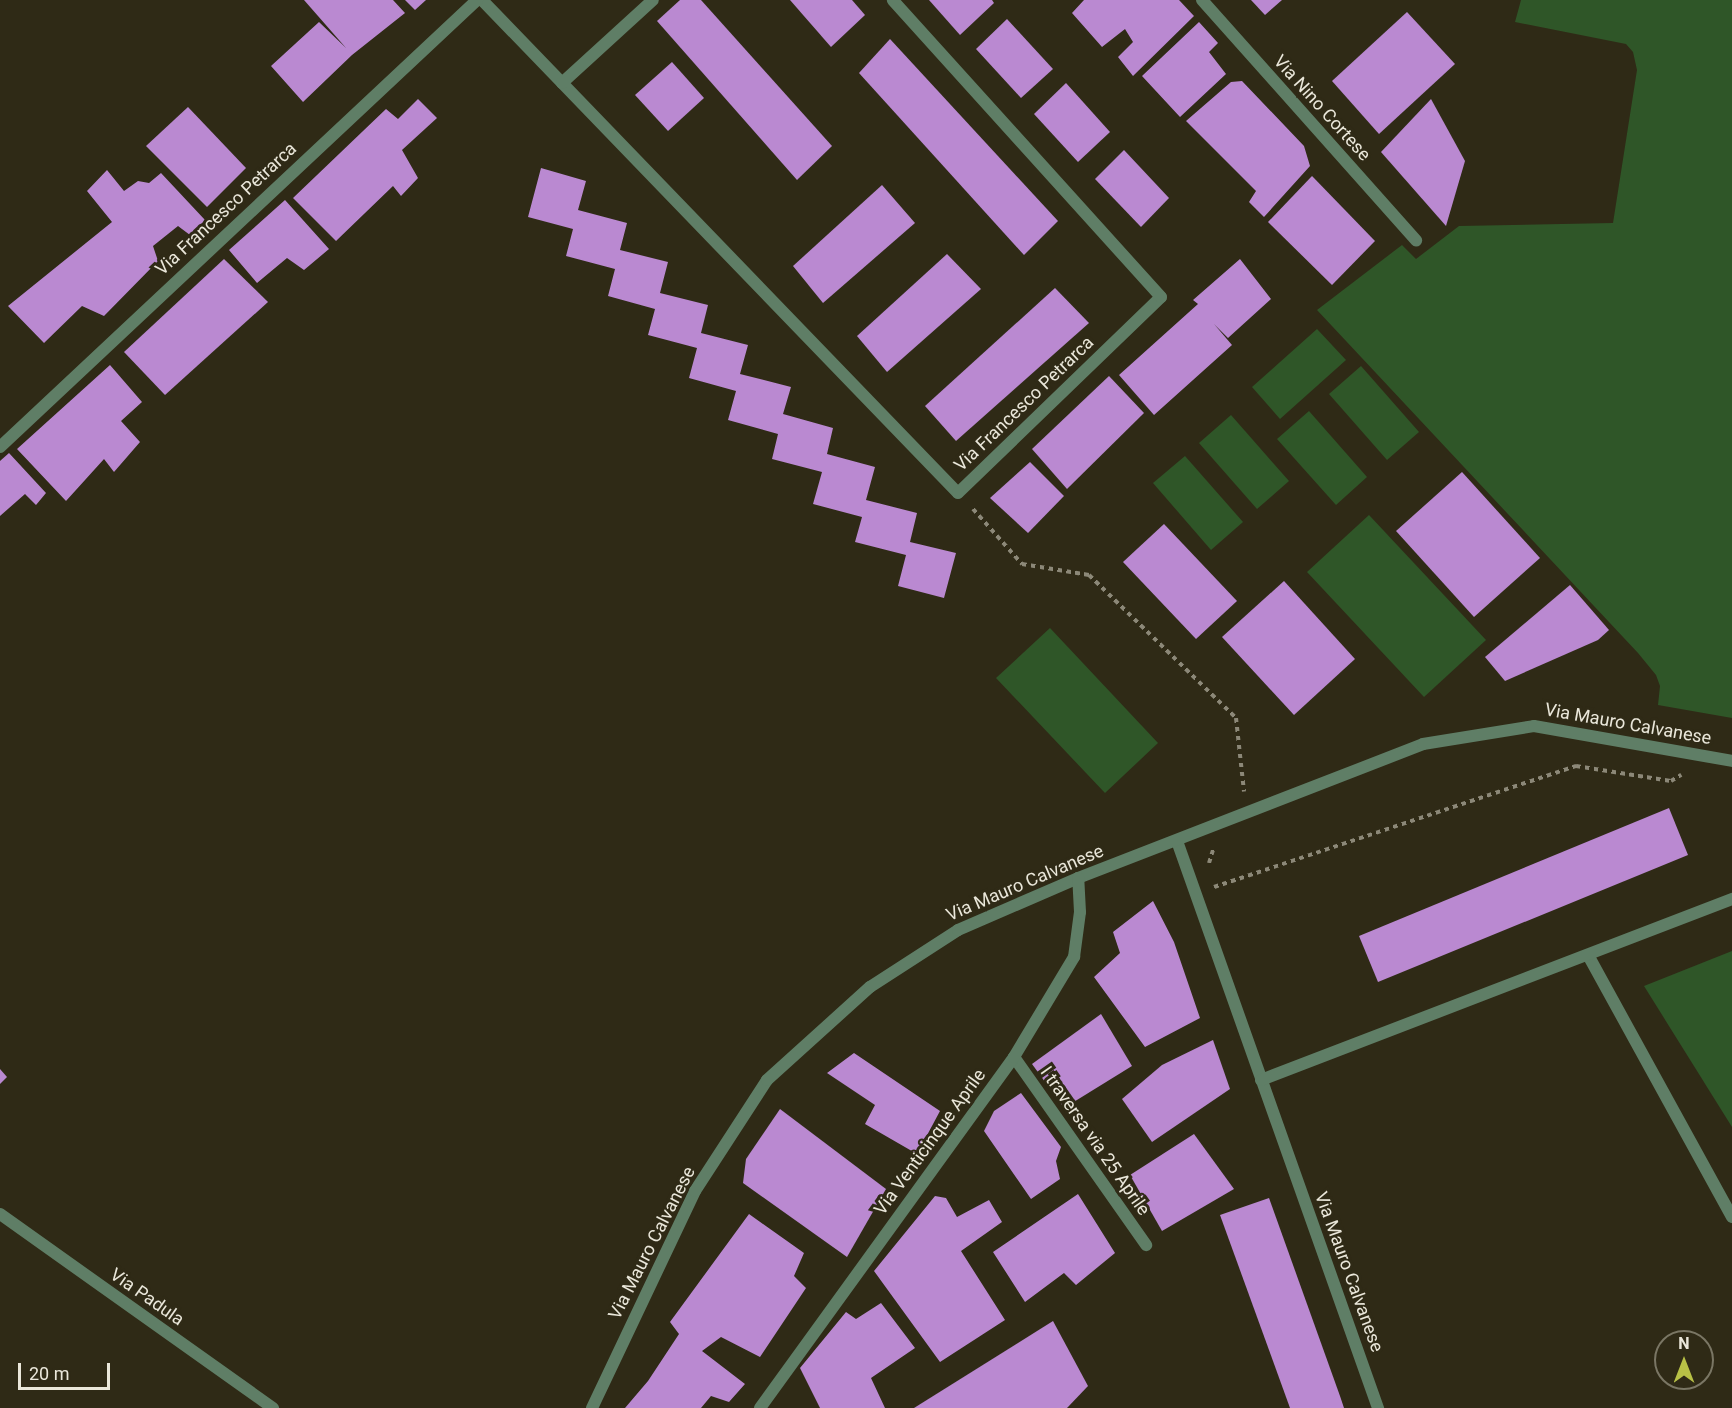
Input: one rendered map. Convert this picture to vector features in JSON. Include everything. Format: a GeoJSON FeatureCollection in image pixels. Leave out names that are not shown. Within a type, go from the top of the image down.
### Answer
{"type":"FeatureCollection","features":[{"type":"Feature","properties":{"kind":"street","name":"Via Francesco Petrarca"},"geometry":{"type":"LineString","coordinates":[[0,447],[477,0]]}},
{"type":"Feature","properties":{"kind":"street","name":"Via Francesco Petrarca"},"geometry":{"type":"LineString","coordinates":[[482,0],[958,493],[1161,297],[893,0]]}},
{"type":"Feature","properties":{"kind":"street"},"geometry":{"type":"LineString","coordinates":[[562,83],[653,0]]}},
{"type":"Feature","properties":{"kind":"street","name":"Via Nino Cortese"},"geometry":{"type":"LineString","coordinates":[[1202,0],[1416,240]]}},
{"type":"Feature","properties":{"kind":"street","name":"Via Mauro Calvanese"},"geometry":{"type":"LineString","coordinates":[[592,1408],[695,1191],[767,1080],[870,987],[958,930],[1078,878],[1423,744],[1534,726],[1732,761]]}},
{"type":"Feature","properties":{"kind":"street","name":"Via Mauro Calvanese"},"geometry":{"type":"LineString","coordinates":[[1177,841],[1378,1408]]}},
{"type":"Feature","properties":{"kind":"street","name":"Via Venticinque Aprile"},"geometry":{"type":"LineString","coordinates":[[759,1408],[1014,1057],[1074,957],[1080,912],[1078,878]]}},
{"type":"Feature","properties":{"kind":"street"},"geometry":{"type":"LineString","coordinates":[[1261,1080],[1732,899]]}},
{"type":"Feature","properties":{"kind":"street"},"geometry":{"type":"LineString","coordinates":[[1588,955],[1732,1217]]}},
{"type":"Feature","properties":{"kind":"street","name":"I traversa via 25 Aprile"},"geometry":{"type":"LineString","coordinates":[[1014,1057],[1146,1245]]}},
{"type":"Feature","properties":{"kind":"street","name":"Via Padula"},"geometry":{"type":"LineString","coordinates":[[0,1215],[273,1408]]}},
{"type":"Feature","properties":{"kind":"path"},"geometry":{"type":"LineString","coordinates":[[958,493],[1022,564],[1089,574],[1236,718],[1244,779]]}},
{"type":"Feature","properties":{"kind":"path"},"geometry":{"type":"LineString","coordinates":[[1213,887],[1576,766],[1671,782],[1707,757]]}},
{"type":"Feature","properties":{"kind":"green space"},"geometry":{"type":"Polygon","coordinates":[[[1521,0],[1732,0],[1732,718],[1658,705],[1660,686],[1656,675],[1638,653],[1317,310],[1402,245],[1416,259],[1459,226],[1613,223],[1637,70],[1633,52],[1626,44],[1515,22],[1521,0]]]}},
{"type":"Feature","properties":{"kind":"green space"},"geometry":{"type":"Polygon","coordinates":[[[1317,329],[1346,360],[1280,419],[1252,387],[1317,329]]]}},
{"type":"Feature","properties":{"kind":"green space"},"geometry":{"type":"Polygon","coordinates":[[[1361,366],[1419,432],[1387,460],[1329,394],[1361,366]]]}},
{"type":"Feature","properties":{"kind":"green space"},"geometry":{"type":"Polygon","coordinates":[[[1309,411],[1367,477],[1336,505],[1277,439],[1309,411]]]}},
{"type":"Feature","properties":{"kind":"green space"},"geometry":{"type":"Polygon","coordinates":[[[1231,415],[1289,481],[1257,509],[1199,443],[1231,415]]]}},
{"type":"Feature","properties":{"kind":"green space"},"geometry":{"type":"Polygon","coordinates":[[[1185,456],[1243,522],[1211,550],[1153,483],[1185,456]]]}},
{"type":"Feature","properties":{"kind":"green space"},"geometry":{"type":"Polygon","coordinates":[[[1369,515],[1486,640],[1424,697],[1307,572],[1369,515]]]}},
{"type":"Feature","properties":{"kind":"green space"},"geometry":{"type":"Polygon","coordinates":[[[1050,628],[1158,743],[1105,793],[996,678],[1050,628]]]}},
{"type":"Feature","properties":{"kind":"green space"},"geometry":{"type":"Polygon","coordinates":[[[1732,951],[1732,1127],[1644,986],[1732,951]]]}},
{"type":"Feature","properties":{"kind":"building"},"geometry":{"type":"Polygon","coordinates":[[[304,0],[393,0],[405,13],[352,55],[303,102],[271,66],[319,22],[346,48],[304,0]]]}},
{"type":"Feature","properties":{"kind":"building"},"geometry":{"type":"Polygon","coordinates":[[[405,0],[426,0],[415,10],[405,0]]]}},
{"type":"Feature","properties":{"kind":"building"},"geometry":{"type":"Polygon","coordinates":[[[680,0],[701,0],[832,146],[797,180],[657,21],[680,0]]]}},
{"type":"Feature","properties":{"kind":"building"},"geometry":{"type":"Polygon","coordinates":[[[790,0],[852,0],[865,15],[831,47],[790,0]]]}},
{"type":"Feature","properties":{"kind":"building"},"geometry":{"type":"Polygon","coordinates":[[[929,0],[992,0],[994,3],[960,35],[929,0]]]}},
{"type":"Feature","properties":{"kind":"building"},"geometry":{"type":"Polygon","coordinates":[[[1084,0],[1179,0],[1194,16],[1133,76],[1118,57],[1133,42],[1125,29],[1102,47],[1072,13],[1084,0]]]}},
{"type":"Feature","properties":{"kind":"building"},"geometry":{"type":"Polygon","coordinates":[[[1251,0],[1282,0],[1265,15],[1251,0]]]}},
{"type":"Feature","properties":{"kind":"building"},"geometry":{"type":"Polygon","coordinates":[[[1407,12],[1455,64],[1379,134],[1332,81],[1407,12]]]}},
{"type":"Feature","properties":{"kind":"building"},"geometry":{"type":"Polygon","coordinates":[[[1007,19],[1053,69],[1021,98],[976,49],[1007,19]]]}},
{"type":"Feature","properties":{"kind":"building"},"geometry":{"type":"Polygon","coordinates":[[[1199,22],[1218,43],[1209,52],[1226,74],[1180,117],[1142,76],[1199,22]]]}},
{"type":"Feature","properties":{"kind":"building"},"geometry":{"type":"Polygon","coordinates":[[[890,39],[1058,221],[1024,255],[859,73],[890,39]]]}},
{"type":"Feature","properties":{"kind":"building"},"geometry":{"type":"Polygon","coordinates":[[[672,62],[704,98],[668,131],[635,95],[672,62]]]}},
{"type":"Feature","properties":{"kind":"building"},"geometry":{"type":"Polygon","coordinates":[[[1242,81],[1304,146],[1310,166],[1264,217],[1249,202],[1256,191],[1186,121],[1231,82],[1242,81]]]}},
{"type":"Feature","properties":{"kind":"building"},"geometry":{"type":"Polygon","coordinates":[[[1066,83],[1110,132],[1078,162],[1034,114],[1066,83]]]}},
{"type":"Feature","properties":{"kind":"building"},"geometry":{"type":"Polygon","coordinates":[[[418,99],[437,118],[402,150],[418,178],[401,196],[393,186],[336,241],[293,198],[386,109],[398,119],[418,99]]]}},
{"type":"Feature","properties":{"kind":"building"},"geometry":{"type":"Polygon","coordinates":[[[1431,99],[1465,161],[1446,226],[1381,152],[1431,99]]]}},
{"type":"Feature","properties":{"kind":"building"},"geometry":{"type":"Polygon","coordinates":[[[188,107],[246,168],[207,207],[146,146],[188,107]]]}},
{"type":"Feature","properties":{"kind":"building"},"geometry":{"type":"Polygon","coordinates":[[[1124,150],[1169,198],[1141,227],[1095,179],[1124,150]]]}},
{"type":"Feature","properties":{"kind":"building"},"geometry":{"type":"Polygon","coordinates":[[[541,168],[586,181],[578,210],[627,223],[620,250],[668,262],[660,293],[708,305],[701,333],[748,345],[740,374],[791,387],[783,414],[833,428],[827,454],[875,467],[866,500],[917,513],[910,542],[956,553],[944,598],[898,586],[906,555],[855,542],[862,517],[813,504],[822,472],[772,459],[778,434],[728,420],[736,391],[689,378],[697,348],[648,335],[655,309],[608,296],[615,269],[566,256],[573,229],[528,217],[541,168]]]}},
{"type":"Feature","properties":{"kind":"building"},"geometry":{"type":"Polygon","coordinates":[[[107,170],[124,191],[138,181],[149,183],[161,173],[205,220],[190,235],[178,226],[153,246],[158,261],[104,316],[82,306],[44,343],[8,306],[112,222],[87,191],[107,170]]]}},
{"type":"Feature","properties":{"kind":"building"},"geometry":{"type":"Polygon","coordinates":[[[1312,176],[1375,241],[1332,285],[1268,222],[1312,176]]]}},
{"type":"Feature","properties":{"kind":"building"},"geometry":{"type":"Polygon","coordinates":[[[882,185],[915,223],[823,303],[793,266],[882,185]]]}},
{"type":"Feature","properties":{"kind":"building"},"geometry":{"type":"Polygon","coordinates":[[[285,200],[329,249],[304,270],[287,258],[257,283],[229,250],[285,200]]]}},
{"type":"Feature","properties":{"kind":"building"},"geometry":{"type":"Polygon","coordinates":[[[947,254],[981,289],[887,372],[857,336],[947,254]]]}},
{"type":"Feature","properties":{"kind":"building"},"geometry":{"type":"Polygon","coordinates":[[[224,259],[268,302],[165,395],[124,352],[224,259]]]}},
{"type":"Feature","properties":{"kind":"building"},"geometry":{"type":"Polygon","coordinates":[[[1240,259],[1271,299],[1228,338],[1214,324],[1232,345],[1154,415],[1119,375],[1198,304],[1193,300],[1240,259]]]}},
{"type":"Feature","properties":{"kind":"building"},"geometry":{"type":"Polygon","coordinates":[[[1055,288],[1089,323],[956,441],[925,406],[1055,288]]]}},
{"type":"Feature","properties":{"kind":"building"},"geometry":{"type":"Polygon","coordinates":[[[110,365],[142,402],[121,421],[140,442],[114,472],[104,459],[66,501],[17,449],[110,365]]]}},
{"type":"Feature","properties":{"kind":"building"},"geometry":{"type":"Polygon","coordinates":[[[1109,376],[1144,413],[1067,489],[1032,449],[1109,376]]]}},
{"type":"Feature","properties":{"kind":"building"},"geometry":{"type":"Polygon","coordinates":[[[9,453],[46,493],[36,505],[25,494],[0,516],[0,461],[9,453]]]}},
{"type":"Feature","properties":{"kind":"building"},"geometry":{"type":"Polygon","coordinates":[[[1030,462],[1064,496],[1028,533],[990,498],[1030,462]]]}},
{"type":"Feature","properties":{"kind":"building"},"geometry":{"type":"Polygon","coordinates":[[[1462,472],[1540,558],[1474,617],[1396,531],[1462,472]]]}},
{"type":"Feature","properties":{"kind":"building"},"geometry":{"type":"Polygon","coordinates":[[[1164,524],[1237,601],[1196,639],[1123,562],[1164,524]]]}},
{"type":"Feature","properties":{"kind":"building"},"geometry":{"type":"Polygon","coordinates":[[[1284,581],[1355,659],[1294,715],[1222,637],[1284,581]]]}},
{"type":"Feature","properties":{"kind":"building"},"geometry":{"type":"Polygon","coordinates":[[[1570,585],[1609,630],[1598,640],[1505,681],[1485,657],[1570,585]]]}},
{"type":"Feature","properties":{"kind":"building"},"geometry":{"type":"Polygon","coordinates":[[[1669,808],[1688,855],[1378,982],[1359,936],[1669,808]]]}},
{"type":"Feature","properties":{"kind":"building"},"geometry":{"type":"Polygon","coordinates":[[[1153,901],[1174,942],[1200,1018],[1145,1047],[1094,977],[1120,953],[1113,932],[1153,901]]]}},
{"type":"Feature","properties":{"kind":"building"},"geometry":{"type":"Polygon","coordinates":[[[1101,1014],[1132,1066],[1064,1108],[1032,1064],[1101,1014]]]}},
{"type":"Feature","properties":{"kind":"building"},"geometry":{"type":"Polygon","coordinates":[[[1213,1040],[1230,1089],[1152,1142],[1122,1099],[1162,1065],[1213,1040]]]}},
{"type":"Feature","properties":{"kind":"building"},"geometry":{"type":"Polygon","coordinates":[[[854,1053],[940,1111],[917,1154],[865,1124],[875,1105],[827,1073],[854,1053]]]}},
{"type":"Feature","properties":{"kind":"building"},"geometry":{"type":"Polygon","coordinates":[[[0,1069],[7,1077],[0,1084],[0,1069]]]}},
{"type":"Feature","properties":{"kind":"building"},"geometry":{"type":"Polygon","coordinates":[[[1021,1093],[1061,1147],[1056,1161],[1060,1179],[1031,1199],[984,1131],[994,1111],[1021,1093]]]}},
{"type":"Feature","properties":{"kind":"building"},"geometry":{"type":"Polygon","coordinates":[[[780,1109],[886,1189],[847,1257],[743,1183],[746,1159],[780,1109]]]}},
{"type":"Feature","properties":{"kind":"building"},"geometry":{"type":"Polygon","coordinates":[[[1194,1134],[1234,1189],[1162,1231],[1130,1175],[1194,1134]]]}},
{"type":"Feature","properties":{"kind":"building"},"geometry":{"type":"Polygon","coordinates":[[[1078,1194],[1115,1253],[1076,1285],[1064,1273],[1025,1302],[993,1252],[1078,1194]]]}},
{"type":"Feature","properties":{"kind":"building"},"geometry":{"type":"Polygon","coordinates":[[[935,1196],[946,1198],[957,1217],[989,1200],[1002,1222],[961,1251],[1005,1320],[940,1362],[874,1271],[935,1196]]]}},
{"type":"Feature","properties":{"kind":"building"},"geometry":{"type":"Polygon","coordinates":[[[1269,1198],[1344,1408],[1290,1408],[1220,1215],[1269,1198]]]}},
{"type":"Feature","properties":{"kind":"building"},"geometry":{"type":"Polygon","coordinates":[[[749,1214],[804,1253],[794,1276],[806,1288],[760,1357],[721,1337],[702,1351],[745,1384],[729,1402],[711,1396],[701,1408],[625,1408],[648,1381],[679,1334],[670,1322],[749,1214]]]}},
{"type":"Feature","properties":{"kind":"building"},"geometry":{"type":"Polygon","coordinates":[[[881,1303],[915,1348],[871,1378],[885,1408],[820,1408],[800,1368],[846,1312],[856,1319],[881,1303]]]}},
{"type":"Feature","properties":{"kind":"building"},"geometry":{"type":"Polygon","coordinates":[[[1053,1321],[1088,1386],[1067,1408],[914,1408],[1053,1321]]]}}]}
